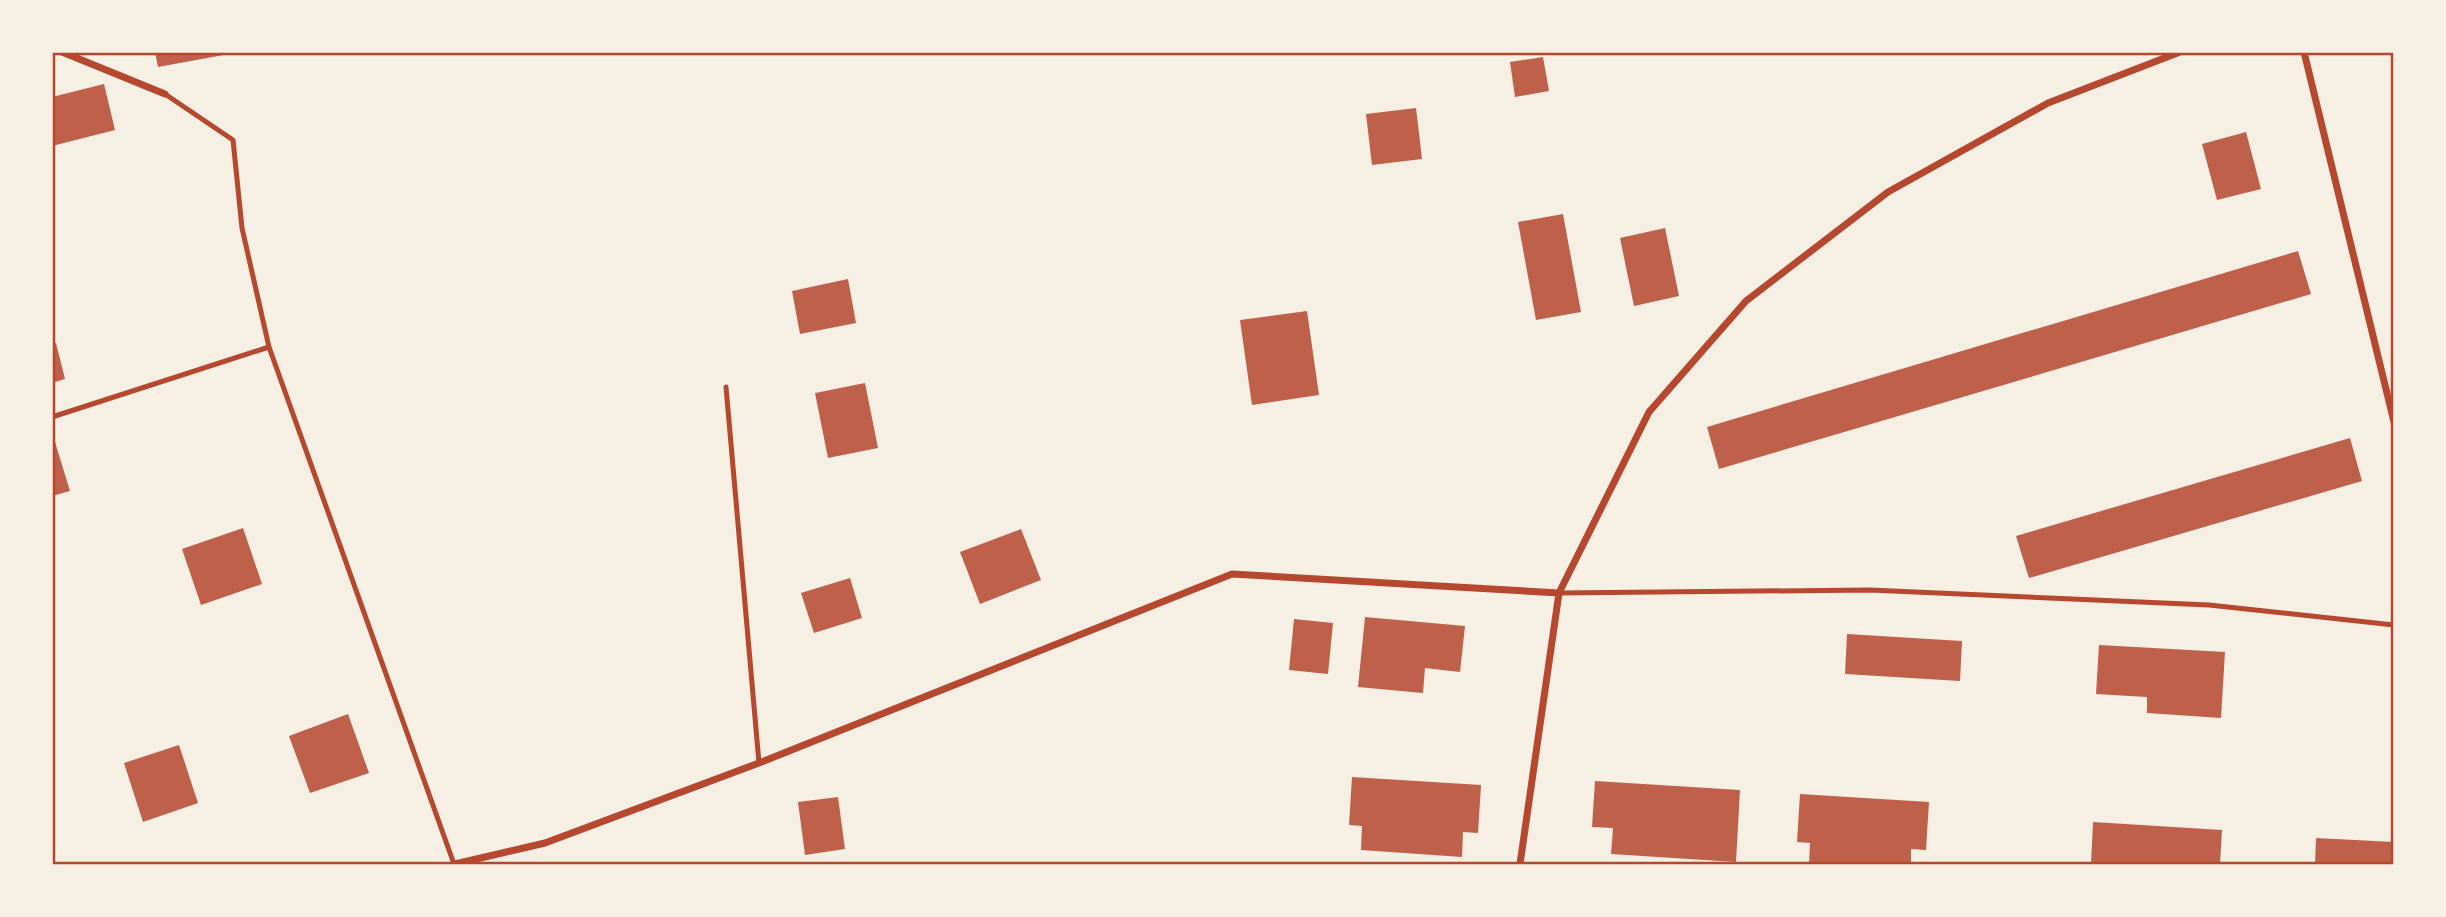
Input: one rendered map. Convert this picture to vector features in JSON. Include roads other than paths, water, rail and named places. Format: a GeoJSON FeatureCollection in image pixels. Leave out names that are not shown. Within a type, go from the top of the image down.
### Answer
{"type":"FeatureCollection","features":[{"type":"Feature","properties":{"kind":"street"},"geometry":{"type":"LineString","coordinates":[[62,52],[165,94]]}},
{"type":"Feature","properties":{"kind":"street"},"geometry":{"type":"LineString","coordinates":[[1520,864],[1559,593],[1649,412],[1746,301],[1888,192],[2048,103],[2180,52]]}},
{"type":"Feature","properties":{"kind":"street"},"geometry":{"type":"LineString","coordinates":[[2304,52],[2393,422]]}},
{"type":"Feature","properties":{"kind":"street"},"geometry":{"type":"LineString","coordinates":[[454,864],[545,843],[759,762],[1232,574],[1559,593]]}},
{"type":"Feature","properties":{"kind":"lane"},"geometry":{"type":"LineString","coordinates":[[165,94],[233,140],[242,228],[269,347],[454,864]]}},
{"type":"Feature","properties":{"kind":"lane"},"geometry":{"type":"LineString","coordinates":[[52,417],[269,347]]}},
{"type":"Feature","properties":{"kind":"lane"},"geometry":{"type":"LineString","coordinates":[[726,387],[759,762]]}},
{"type":"Feature","properties":{"kind":"lane"},"geometry":{"type":"LineString","coordinates":[[1559,593],[1870,590],[2209,605],[2393,625]]}}]}
